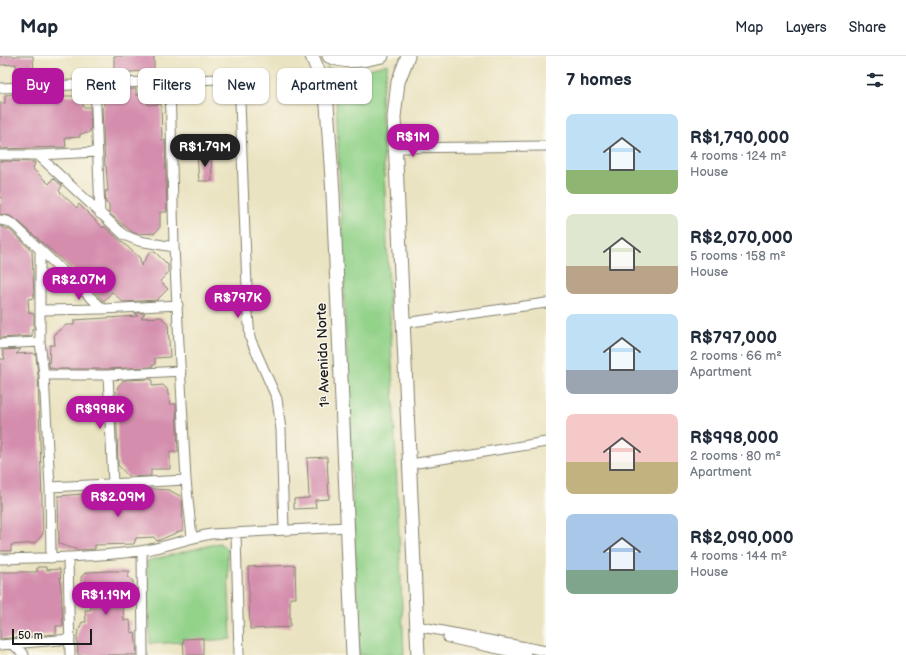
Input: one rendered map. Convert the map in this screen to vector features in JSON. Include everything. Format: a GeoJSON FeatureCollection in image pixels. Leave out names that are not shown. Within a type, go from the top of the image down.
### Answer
{"type":"FeatureCollection","features":[{"type":"Feature","properties":{"kind":"main road","name":"1ᵃ Avenida Norte"},"geometry":{"type":"LineString","coordinates":[[312,56],[321,78],[326,105],[333,194],[352,655]]}},
{"type":"Feature","properties":{"kind":"main road"},"geometry":{"type":"LineString","coordinates":[[329,56],[335,59],[363,61],[382,56]]}},
{"type":"Feature","properties":{"kind":"main road"},"geometry":{"type":"LineString","coordinates":[[408,56],[398,82],[394,117],[411,464],[418,655]]}},
{"type":"Feature","properties":{"kind":"street"},"geometry":{"type":"LineString","coordinates":[[205,81],[224,80],[236,89],[238,95],[250,338],[277,399],[281,430],[284,530]]}},
{"type":"Feature","properties":{"kind":"street"},"geometry":{"type":"LineString","coordinates":[[0,88],[72,84]]}},
{"type":"Feature","properties":{"kind":"street"},"geometry":{"type":"LineString","coordinates":[[96,104],[100,214]]}},
{"type":"Feature","properties":{"kind":"street"},"geometry":{"type":"LineString","coordinates":[[171,104],[174,247],[186,480],[192,537]]}},
{"type":"Feature","properties":{"kind":"street"},"geometry":{"type":"LineString","coordinates":[[396,148],[546,146]]}},
{"type":"Feature","properties":{"kind":"street"},"geometry":{"type":"LineString","coordinates":[[0,155],[97,152]]}},
{"type":"Feature","properties":{"kind":"street"},"geometry":{"type":"LineString","coordinates":[[38,155],[100,214],[131,239],[174,247]]}},
{"type":"Feature","properties":{"kind":"street"},"geometry":{"type":"LineString","coordinates":[[0,220],[7,221],[14,225],[103,309]]}},
{"type":"Feature","properties":{"kind":"street"},"geometry":{"type":"LineString","coordinates":[[40,250],[40,342],[44,375],[50,487],[51,558]]}},
{"type":"Feature","properties":{"kind":"street"},"geometry":{"type":"LineString","coordinates":[[404,323],[546,303]]}},
{"type":"Feature","properties":{"kind":"street"},"geometry":{"type":"LineString","coordinates":[[41,310],[103,309],[178,304]]}},
{"type":"Feature","properties":{"kind":"street"},"geometry":{"type":"LineString","coordinates":[[0,344],[40,342]]}},
{"type":"Feature","properties":{"kind":"street"},"geometry":{"type":"LineString","coordinates":[[44,375],[108,375],[181,371]]}},
{"type":"Feature","properties":{"kind":"street"},"geometry":{"type":"LineString","coordinates":[[108,375],[113,484]]}},
{"type":"Feature","properties":{"kind":"street"},"geometry":{"type":"LineString","coordinates":[[411,464],[546,442]]}},
{"type":"Feature","properties":{"kind":"street"},"geometry":{"type":"LineString","coordinates":[[50,487],[186,480]]}},
{"type":"Feature","properties":{"kind":"street"},"geometry":{"type":"LineString","coordinates":[[0,559],[68,558],[142,551],[192,537],[236,532],[347,527]]}},
{"type":"Feature","properties":{"kind":"street"},"geometry":{"type":"LineString","coordinates":[[236,532],[239,655]]}},
{"type":"Feature","properties":{"kind":"street"},"geometry":{"type":"LineString","coordinates":[[142,551],[144,655]]}},
{"type":"Feature","properties":{"kind":"street"},"geometry":{"type":"LineString","coordinates":[[68,558],[70,655]]}},
{"type":"Feature","properties":{"kind":"street"},"geometry":{"type":"LineString","coordinates":[[417,628],[546,651]]}},
{"type":"Feature","properties":{"kind":"street"},"geometry":{"type":"LineString","coordinates":[[417,628],[526,655]]}},
{"type":"Feature","properties":{"kind":"street"},"geometry":{"type":"LineString","coordinates":[[0,645],[70,638]]}},
{"type":"Feature","properties":{"kind":"street"},"geometry":{"type":"LineString","coordinates":[[13,644],[24,655]]}},
{"type":"Feature","properties":{"kind":"green space"},"geometry":{"type":"Polygon","coordinates":[[[388,64],[381,97],[404,655],[359,655],[336,104],[372,104],[372,68],[388,64]]]}},
{"type":"Feature","properties":{"kind":"green space"},"geometry":{"type":"Polygon","coordinates":[[[219,543],[227,548],[231,639],[150,644],[147,561],[219,543]]]}},
{"type":"Feature","properties":{"kind":"building"},"geometry":{"type":"Polygon","coordinates":[[[0,56],[33,56],[34,68],[16,68],[16,64],[0,65],[0,56]]]}},
{"type":"Feature","properties":{"kind":"building"},"geometry":{"type":"Polygon","coordinates":[[[114,56],[154,56],[154,68],[138,68],[138,72],[130,72],[130,68],[114,68],[114,56]]]}},
{"type":"Feature","properties":{"kind":"building"},"geometry":{"type":"Polygon","coordinates":[[[130,89],[136,89],[138,104],[161,104],[162,140],[165,140],[167,212],[160,212],[160,227],[155,233],[137,234],[132,232],[109,213],[109,204],[106,203],[105,191],[108,191],[102,108],[104,107],[104,104],[130,104],[130,89]]]}},
{"type":"Feature","properties":{"kind":"building"},"geometry":{"type":"Polygon","coordinates":[[[5,95],[12,95],[12,104],[64,104],[64,96],[72,96],[72,104],[83,104],[83,107],[90,107],[91,130],[88,133],[80,134],[80,137],[65,138],[66,147],[0,149],[0,103],[5,103],[5,95]]]}},
{"type":"Feature","properties":{"kind":"building"},"geometry":{"type":"Polygon","coordinates":[[[197,155],[211,155],[212,181],[199,181],[197,155]]]}},
{"type":"Feature","properties":{"kind":"building"},"geometry":{"type":"Polygon","coordinates":[[[0,161],[35,162],[33,169],[49,184],[53,178],[62,186],[59,191],[77,208],[79,204],[103,228],[104,226],[140,258],[141,266],[150,252],[155,252],[168,265],[168,273],[160,281],[168,289],[157,300],[123,302],[112,292],[104,301],[79,275],[18,221],[10,216],[0,214],[0,203],[3,200],[0,197],[0,161]]]}},
{"type":"Feature","properties":{"kind":"building"},"geometry":{"type":"Polygon","coordinates":[[[0,226],[10,230],[32,251],[34,298],[28,299],[29,313],[34,314],[34,329],[32,329],[32,336],[0,338],[0,226]]]}},
{"type":"Feature","properties":{"kind":"building"},"geometry":{"type":"Polygon","coordinates":[[[135,313],[145,313],[141,318],[161,317],[168,324],[170,357],[155,358],[155,365],[152,365],[152,367],[54,369],[49,367],[50,345],[55,345],[54,334],[66,325],[74,325],[74,320],[138,316],[135,313]]]}},
{"type":"Feature","properties":{"kind":"building"},"geometry":{"type":"Polygon","coordinates":[[[21,349],[16,354],[33,353],[36,355],[43,534],[35,543],[11,545],[11,551],[0,551],[0,359],[5,359],[2,350],[21,349]]]}},
{"type":"Feature","properties":{"kind":"building"},"geometry":{"type":"Polygon","coordinates":[[[152,379],[152,386],[163,385],[167,389],[170,404],[176,404],[178,452],[170,452],[170,469],[151,469],[151,476],[129,477],[118,465],[116,393],[118,386],[124,380],[152,379]]]}},
{"type":"Feature","properties":{"kind":"building"},"geometry":{"type":"Polygon","coordinates":[[[327,457],[329,499],[315,500],[316,508],[294,509],[294,499],[309,498],[307,458],[327,457]]]}},
{"type":"Feature","properties":{"kind":"building"},"geometry":{"type":"Polygon","coordinates":[[[141,488],[169,490],[182,497],[183,530],[157,541],[154,537],[136,538],[134,544],[95,545],[95,549],[78,550],[59,544],[58,496],[117,491],[117,494],[143,493],[141,488]]]}},
{"type":"Feature","properties":{"kind":"building"},"geometry":{"type":"Polygon","coordinates":[[[295,565],[296,598],[290,598],[290,627],[250,629],[248,567],[295,565]]]}},
{"type":"Feature","properties":{"kind":"building"},"geometry":{"type":"Polygon","coordinates":[[[37,567],[46,567],[46,570],[60,569],[63,626],[56,626],[56,634],[0,639],[0,572],[37,572],[37,567]]]}},
{"type":"Feature","properties":{"kind":"building"},"geometry":{"type":"Polygon","coordinates":[[[130,571],[127,576],[133,581],[134,592],[122,593],[124,621],[130,620],[131,633],[135,632],[137,655],[78,655],[77,635],[82,622],[86,622],[85,610],[91,610],[90,592],[81,592],[81,577],[85,573],[89,572],[130,571]]]}},
{"type":"Feature","properties":{"kind":"building"},"geometry":{"type":"Polygon","coordinates":[[[203,638],[203,655],[184,655],[183,639],[203,638]]]}}]}
